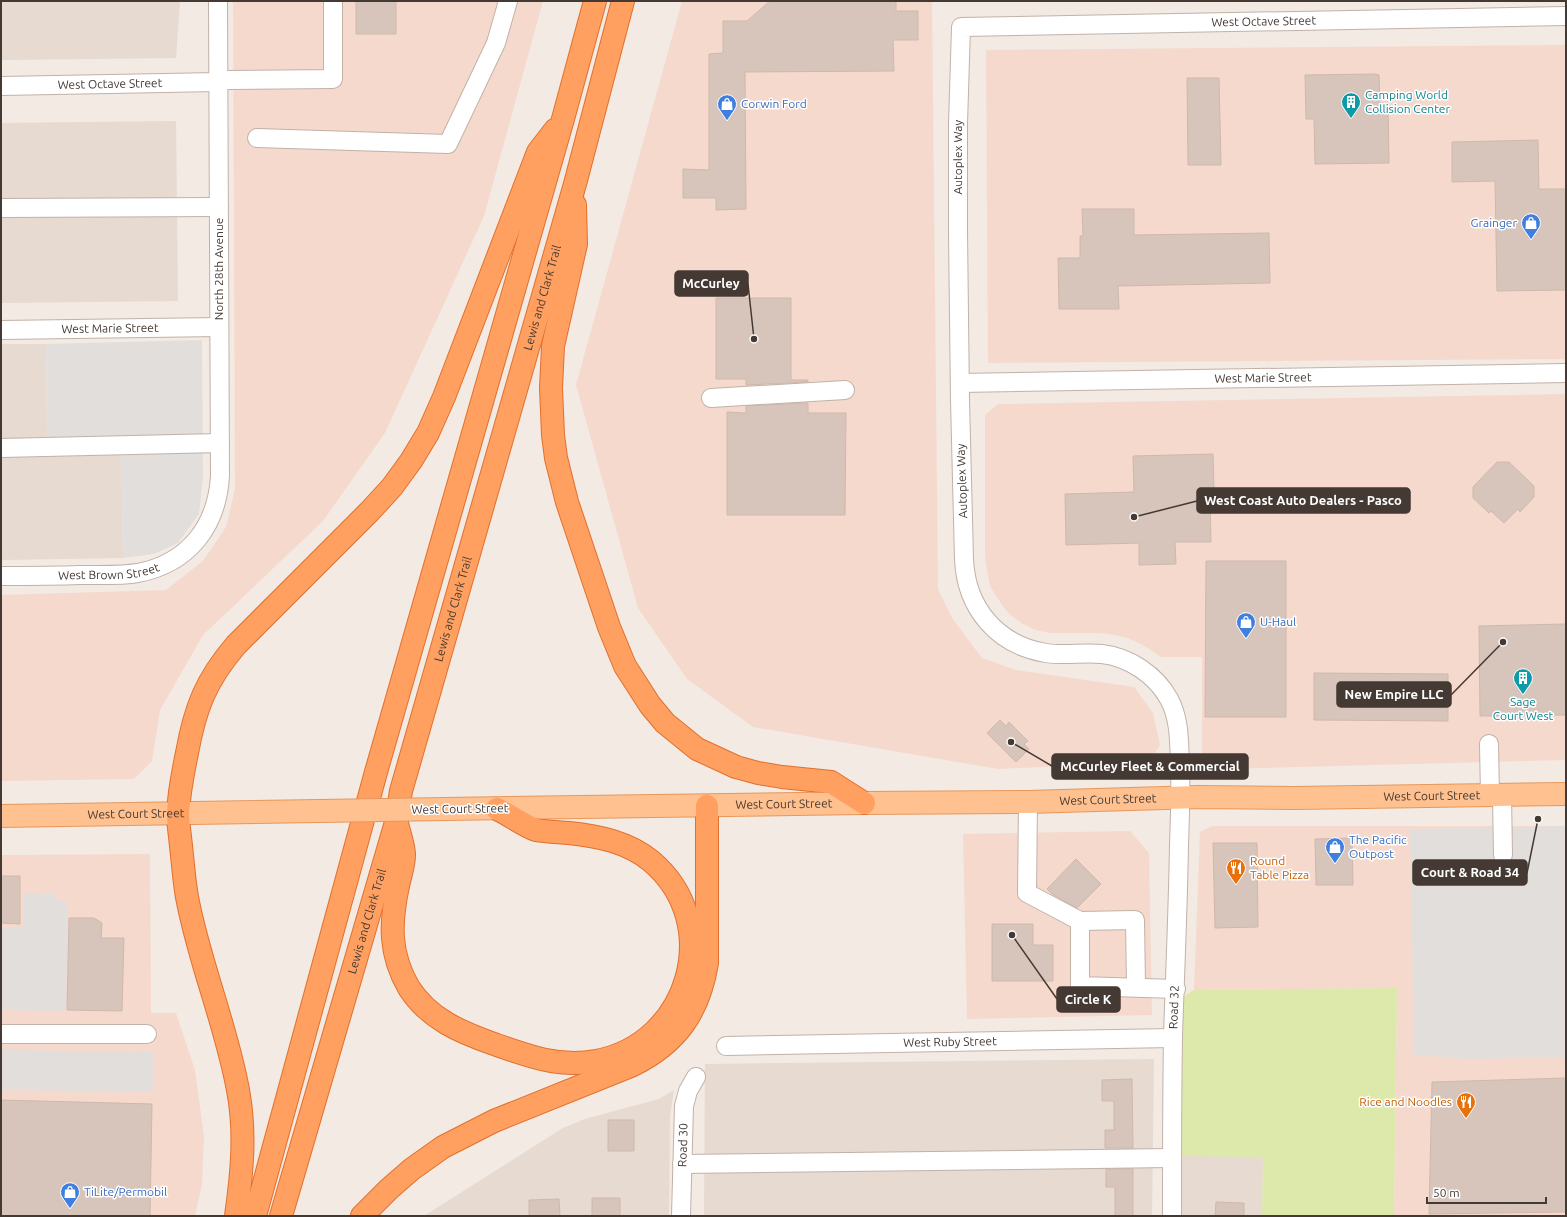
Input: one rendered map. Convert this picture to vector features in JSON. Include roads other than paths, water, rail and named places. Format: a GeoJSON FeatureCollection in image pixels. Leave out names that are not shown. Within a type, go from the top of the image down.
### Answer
{"type":"FeatureCollection","features":[{"type":"Feature","properties":{"kind":"highway"},"geometry":{"type":"LineString","coordinates":[[255,1216],[376,772],[563,119],[595,1]]}},
{"type":"Feature","properties":{"kind":"highway","name":"Lewis and Clark Trail"},"geometry":{"type":"LineString","coordinates":[[281,1216],[396,822],[401,791],[575,184],[623,1]]}},
{"type":"Feature","properties":{"kind":"highway"},"geometry":{"type":"LineString","coordinates":[[236,1216],[242,1172],[243,1147],[242,1120],[238,1090],[231,1056],[196,936],[187,898],[178,813],[185,763],[200,699],[222,661],[236,645],[370,511],[392,487],[411,461],[428,433],[444,397],[538,152],[563,119]]}},
{"type":"Feature","properties":{"kind":"highway"},"geometry":{"type":"LineString","coordinates":[[575,184],[576,244],[554,341],[551,366],[553,435],[556,458],[567,502],[609,627],[625,666],[646,700],[665,723],[697,749],[736,767],[758,773],[782,778],[831,782],[864,803]]}},
{"type":"Feature","properties":{"kind":"highway"},"geometry":{"type":"LineString","coordinates":[[362,1216],[412,1169],[443,1147],[494,1121],[578,1088],[650,1057],[678,1032],[689,1017],[698,1000],[708,963],[707,806]]}},
{"type":"Feature","properties":{"kind":"highway"},"geometry":{"type":"LineString","coordinates":[[396,822],[404,854],[392,921],[393,941],[401,972],[410,988],[424,1007],[447,1025],[465,1034],[542,1059],[577,1063],[597,1061],[615,1056],[635,1046],[652,1034],[667,1019],[687,980],[691,941],[686,916],[678,895],[667,878],[652,862],[636,851],[617,842],[596,836],[535,830],[498,809]]}},
{"type":"Feature","properties":{"kind":"main road","name":"West Court Street"},"geometry":{"type":"LineString","coordinates":[[1,816],[864,803],[1028,802],[1181,798],[1566,794]]}},
{"type":"Feature","properties":{"kind":"street","name":"North 28th Avenue"},"geometry":{"type":"LineString","coordinates":[[203,533],[218,496],[220,476],[218,1]]}},
{"type":"Feature","properties":{"kind":"street","name":"West Octave Street"},"geometry":{"type":"LineString","coordinates":[[1,86],[333,79],[333,1]]}},
{"type":"Feature","properties":{"kind":"street"},"geometry":{"type":"LineString","coordinates":[[257,138],[448,144],[496,43],[508,1]]}},
{"type":"Feature","properties":{"kind":"street","name":"West Octave Street"},"geometry":{"type":"LineString","coordinates":[[961,27],[1566,16]]}},
{"type":"Feature","properties":{"kind":"street","name":"Autoplex Way"},"geometry":{"type":"LineString","coordinates":[[961,27],[958,124],[960,383],[965,570],[967,584],[975,603],[986,621],[1002,635],[1018,645],[1047,653],[1102,654],[1117,657],[1148,674],[1169,699],[1174,710],[1179,740],[1181,798]]}},
{"type":"Feature","properties":{"kind":"street"},"geometry":{"type":"LineString","coordinates":[[1,208],[219,207]]}},
{"type":"Feature","properties":{"kind":"street","name":"West Marie Street"},"geometry":{"type":"LineString","coordinates":[[1,330],[219,327]]}},
{"type":"Feature","properties":{"kind":"street","name":"West Marie Street"},"geometry":{"type":"LineString","coordinates":[[960,383],[1566,373]]}},
{"type":"Feature","properties":{"kind":"street"},"geometry":{"type":"LineString","coordinates":[[711,398],[845,390]]}},
{"type":"Feature","properties":{"kind":"street"},"geometry":{"type":"LineString","coordinates":[[1,448],[220,443]]}},
{"type":"Feature","properties":{"kind":"street","name":"West Brown Street"},"geometry":{"type":"LineString","coordinates":[[1,576],[115,575],[146,571],[164,565],[179,556],[196,543],[203,533]]}},
{"type":"Feature","properties":{"kind":"street"},"geometry":{"type":"LineString","coordinates":[[1489,744],[1502,855]]}},
{"type":"Feature","properties":{"kind":"street","name":"Road 32"},"geometry":{"type":"LineString","coordinates":[[1172,1216],[1173,1038],[1176,989],[1181,798]]}},
{"type":"Feature","properties":{"kind":"street"},"geometry":{"type":"LineString","coordinates":[[1028,802],[1027,893],[1080,921],[1135,920],[1136,987]]}},
{"type":"Feature","properties":{"kind":"street"},"geometry":{"type":"LineString","coordinates":[[1080,921],[1080,986],[1176,989]]}},
{"type":"Feature","properties":{"kind":"street"},"geometry":{"type":"LineString","coordinates":[[1,1034],[147,1034]]}},
{"type":"Feature","properties":{"kind":"street","name":"West Ruby Street"},"geometry":{"type":"LineString","coordinates":[[726,1046],[1173,1038]]}},
{"type":"Feature","properties":{"kind":"street","name":"Road 30"},"geometry":{"type":"LineString","coordinates":[[681,1216],[684,1106],[688,1091],[696,1077]]}},
{"type":"Feature","properties":{"kind":"street"},"geometry":{"type":"LineString","coordinates":[[682,1164],[1172,1158]]}},
{"type":"Feature","properties":{"kind":"place","name":"Camping World Collision Center"},"geometry":{"type":"Point","coordinates":[1351,119]}},
{"type":"Feature","properties":{"kind":"place","name":"Corwin Ford"},"geometry":{"type":"Point","coordinates":[727,121]}},
{"type":"Feature","properties":{"kind":"place","name":"Grainger"},"geometry":{"type":"Point","coordinates":[1531,240]}},
{"type":"Feature","properties":{"kind":"place","name":"McCurley"},"geometry":{"type":"Point","coordinates":[754,339]}},
{"type":"Feature","properties":{"kind":"place","name":"West Coast Auto Dealers - Pasco"},"geometry":{"type":"Point","coordinates":[1134,517]}},
{"type":"Feature","properties":{"kind":"place","name":"U-Haul"},"geometry":{"type":"Point","coordinates":[1246,639]}},
{"type":"Feature","properties":{"kind":"place","name":"New Empire LLC"},"geometry":{"type":"Point","coordinates":[1503,642]}},
{"type":"Feature","properties":{"kind":"place","name":"Sage Court West"},"geometry":{"type":"Point","coordinates":[1523,695]}},
{"type":"Feature","properties":{"kind":"place","name":"McCurley Fleet & Commercial"},"geometry":{"type":"Point","coordinates":[1011,742]}},
{"type":"Feature","properties":{"kind":"place","name":"Court & Road 34"},"geometry":{"type":"Point","coordinates":[1538,819]}},
{"type":"Feature","properties":{"kind":"place","name":"The Pacific Outpost"},"geometry":{"type":"Point","coordinates":[1335,864]}},
{"type":"Feature","properties":{"kind":"place","name":"Round Table Pizza"},"geometry":{"type":"Point","coordinates":[1236,885]}},
{"type":"Feature","properties":{"kind":"place","name":"Circle K"},"geometry":{"type":"Point","coordinates":[1012,935]}},
{"type":"Feature","properties":{"kind":"place","name":"Rice and Noodles"},"geometry":{"type":"Point","coordinates":[1466,1119]}},
{"type":"Feature","properties":{"kind":"place","name":"TiLite/Permobil"},"geometry":{"type":"Point","coordinates":[70,1209]}}]}
